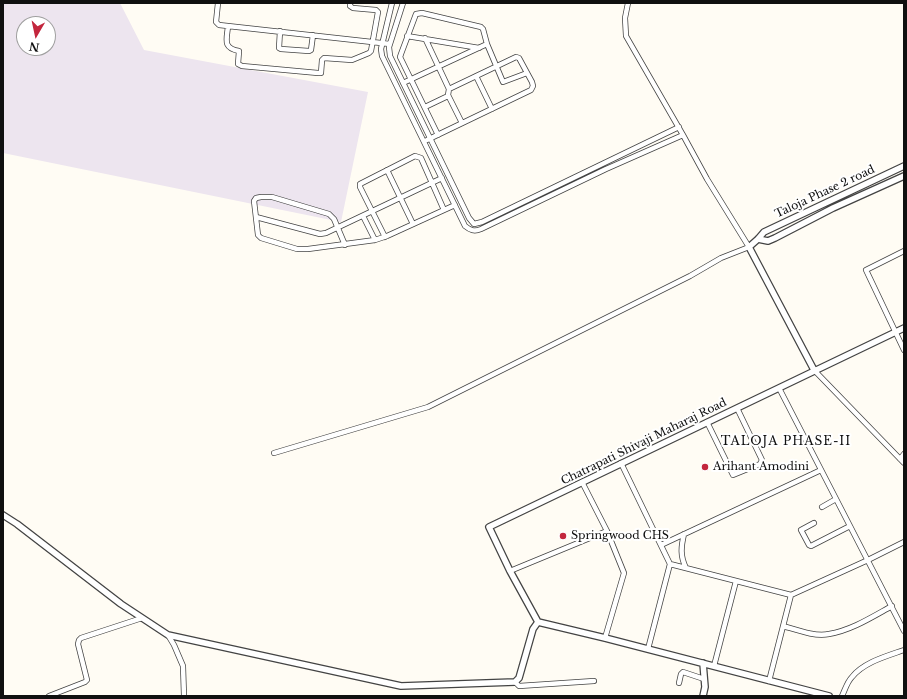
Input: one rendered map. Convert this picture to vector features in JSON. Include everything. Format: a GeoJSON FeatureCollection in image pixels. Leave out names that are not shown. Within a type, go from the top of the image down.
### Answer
{"type":"FeatureCollection","features":[{"type":"Feature","properties":{"kind":"street"},"geometry":{"type":"LineString","coordinates":[[218,3],[216,22],[219,25],[383,42],[390,44]]}},
{"type":"Feature","properties":{"kind":"street"},"geometry":{"type":"LineString","coordinates":[[228,26],[226,42],[232,50],[239,51],[238,64],[246,67],[321,73],[322,60],[324,58],[352,60],[369,53],[372,50],[378,12],[376,10],[353,8],[350,6],[350,3]]}},
{"type":"Feature","properties":{"kind":"street"},"geometry":{"type":"LineString","coordinates":[[402,3],[390,44],[390,56],[469,218],[474,224],[473,230]]}},
{"type":"Feature","properties":{"kind":"street"},"geometry":{"type":"LineString","coordinates":[[628,3],[625,18],[626,36],[684,135],[707,179],[748,247],[814,370],[904,463]]}},
{"type":"Feature","properties":{"kind":"street"},"geometry":{"type":"LineString","coordinates":[[401,10],[392,5],[381,49],[382,56],[465,226],[473,230],[481,230],[606,169],[684,135]]}},
{"type":"Feature","properties":{"kind":"street"},"geometry":{"type":"LineString","coordinates":[[438,135],[400,57],[416,14],[418,13],[479,26],[483,29],[487,44],[503,82],[527,73]]}},
{"type":"Feature","properties":{"kind":"street"},"geometry":{"type":"LineString","coordinates":[[280,31],[278,48],[281,50],[309,51],[311,50],[313,35]]}},
{"type":"Feature","properties":{"kind":"street"},"geometry":{"type":"LineString","coordinates":[[407,36],[478,48]]}},
{"type":"Feature","properties":{"kind":"street"},"geometry":{"type":"LineString","coordinates":[[424,38],[439,66],[449,89],[448,96],[462,123]]}},
{"type":"Feature","properties":{"kind":"street"},"geometry":{"type":"LineString","coordinates":[[403,83],[487,44]]}},
{"type":"Feature","properties":{"kind":"street"},"geometry":{"type":"LineString","coordinates":[[424,142],[531,90],[533,86],[518,57],[449,89]]}},
{"type":"Feature","properties":{"kind":"street"},"geometry":{"type":"LineString","coordinates":[[476,76],[492,109]]}},
{"type":"Feature","properties":{"kind":"street"},"geometry":{"type":"LineString","coordinates":[[425,107],[448,96]]}},
{"type":"Feature","properties":{"kind":"street"},"geometry":{"type":"LineString","coordinates":[[474,224],[482,222],[679,127]]}},
{"type":"Feature","properties":{"kind":"street"},"geometry":{"type":"LineString","coordinates":[[384,237],[360,187],[360,184],[415,156],[419,156],[444,210]]}},
{"type":"Feature","properties":{"kind":"street","name":"Taloja Phase 2 road"},"geometry":{"type":"LineString","coordinates":[[748,247],[764,232],[904,166]]}},
{"type":"Feature","properties":{"kind":"street"},"geometry":{"type":"LineString","coordinates":[[387,170],[413,224]]}},
{"type":"Feature","properties":{"kind":"street","name":"Taloja Phase 2 road"},"geometry":{"type":"LineString","coordinates":[[758,239],[768,241],[775,238],[833,208],[904,176]]}},
{"type":"Feature","properties":{"kind":"street"},"geometry":{"type":"LineString","coordinates":[[256,217],[320,234],[326,233],[442,178]]}},
{"type":"Feature","properties":{"kind":"street"},"geometry":{"type":"LineString","coordinates":[[345,245],[334,219],[329,214],[272,197],[261,197],[254,199],[258,235],[263,240],[302,249],[345,245],[375,240],[455,205]]}},
{"type":"Feature","properties":{"kind":"street"},"geometry":{"type":"LineString","coordinates":[[363,216],[375,240]]}},
{"type":"Feature","properties":{"kind":"street"},"geometry":{"type":"LineString","coordinates":[[274,453],[428,407],[690,276],[721,258],[748,247]]}},
{"type":"Feature","properties":{"kind":"street"},"geometry":{"type":"LineString","coordinates":[[904,251],[866,270],[904,350]]}},
{"type":"Feature","properties":{"kind":"street","name":"Chatrapati Shivaji Maharaj Road"},"geometry":{"type":"LineString","coordinates":[[538,622],[510,571],[489,527],[904,328]]}},
{"type":"Feature","properties":{"kind":"street"},"geometry":{"type":"LineString","coordinates":[[779,388],[904,631]]}},
{"type":"Feature","properties":{"kind":"street"},"geometry":{"type":"LineString","coordinates":[[707,422],[732,475],[760,464],[762,460],[737,408]]}},
{"type":"Feature","properties":{"kind":"street"},"geometry":{"type":"LineString","coordinates":[[900,459],[904,454]]}},
{"type":"Feature","properties":{"kind":"street"},"geometry":{"type":"LineString","coordinates":[[621,463],[670,564],[648,649]]}},
{"type":"Feature","properties":{"kind":"street"},"geometry":{"type":"LineString","coordinates":[[660,545],[821,470]]}},
{"type":"Feature","properties":{"kind":"street"},"geometry":{"type":"LineString","coordinates":[[582,482],[607,531],[624,573],[605,638]]}},
{"type":"Feature","properties":{"kind":"street"},"geometry":{"type":"LineString","coordinates":[[822,507],[836,499]]}},
{"type":"Feature","properties":{"kind":"street"},"geometry":{"type":"LineString","coordinates":[[3,515],[17,524],[121,604],[168,635],[400,686],[515,682],[519,686],[594,681]]}},
{"type":"Feature","properties":{"kind":"street"},"geometry":{"type":"LineString","coordinates":[[814,522],[801,530],[811,546],[850,526]]}},
{"type":"Feature","properties":{"kind":"street"},"geometry":{"type":"LineString","coordinates":[[510,571],[607,531]]}},
{"type":"Feature","properties":{"kind":"street"},"geometry":{"type":"LineString","coordinates":[[684,534],[681,553],[682,561],[686,568]]}},
{"type":"Feature","properties":{"kind":"street"},"geometry":{"type":"LineString","coordinates":[[670,564],[791,595],[904,542]]}},
{"type":"Feature","properties":{"kind":"street"},"geometry":{"type":"LineString","coordinates":[[714,666],[736,581]]}},
{"type":"Feature","properties":{"kind":"street"},"geometry":{"type":"LineString","coordinates":[[769,681],[791,595]]}},
{"type":"Feature","properties":{"kind":"street"},"geometry":{"type":"LineString","coordinates":[[784,626],[816,634],[828,634],[859,624],[892,606]]}},
{"type":"Feature","properties":{"kind":"street"},"geometry":{"type":"LineString","coordinates":[[49,696],[87,680],[78,644],[81,638],[142,618]]}},
{"type":"Feature","properties":{"kind":"street"},"geometry":{"type":"LineString","coordinates":[[515,682],[519,678],[533,629],[538,622],[829,696]]}},
{"type":"Feature","properties":{"kind":"street"},"geometry":{"type":"LineString","coordinates":[[168,635],[183,666],[184,696]]}},
{"type":"Feature","properties":{"kind":"street"},"geometry":{"type":"LineString","coordinates":[[842,696],[851,677],[857,671],[872,662],[904,650]]}},
{"type":"Feature","properties":{"kind":"street"},"geometry":{"type":"LineString","coordinates":[[703,663],[705,687],[703,696]]}},
{"type":"Feature","properties":{"kind":"street"},"geometry":{"type":"LineString","coordinates":[[679,683],[682,672],[704,680]]}},
{"type":"Feature","properties":{"kind":"shaded area"},"geometry":{"type":"Polygon","coordinates":[[[3,3],[120,3],[144,50],[368,92],[341,222],[3,153],[3,3]]]}},
{"type":"Feature","properties":{"kind":"place","name":"Arihant Amodini"},"geometry":{"type":"Point","coordinates":[705,467]}},
{"type":"Feature","properties":{"kind":"place","name":"Springwood CHS"},"geometry":{"type":"Point","coordinates":[563,536]}},
{"type":"Feature","properties":{"kind":"district","name":"TALOJA PHASE-II"},"geometry":{"type":"Point","coordinates":[786,442]}}]}
